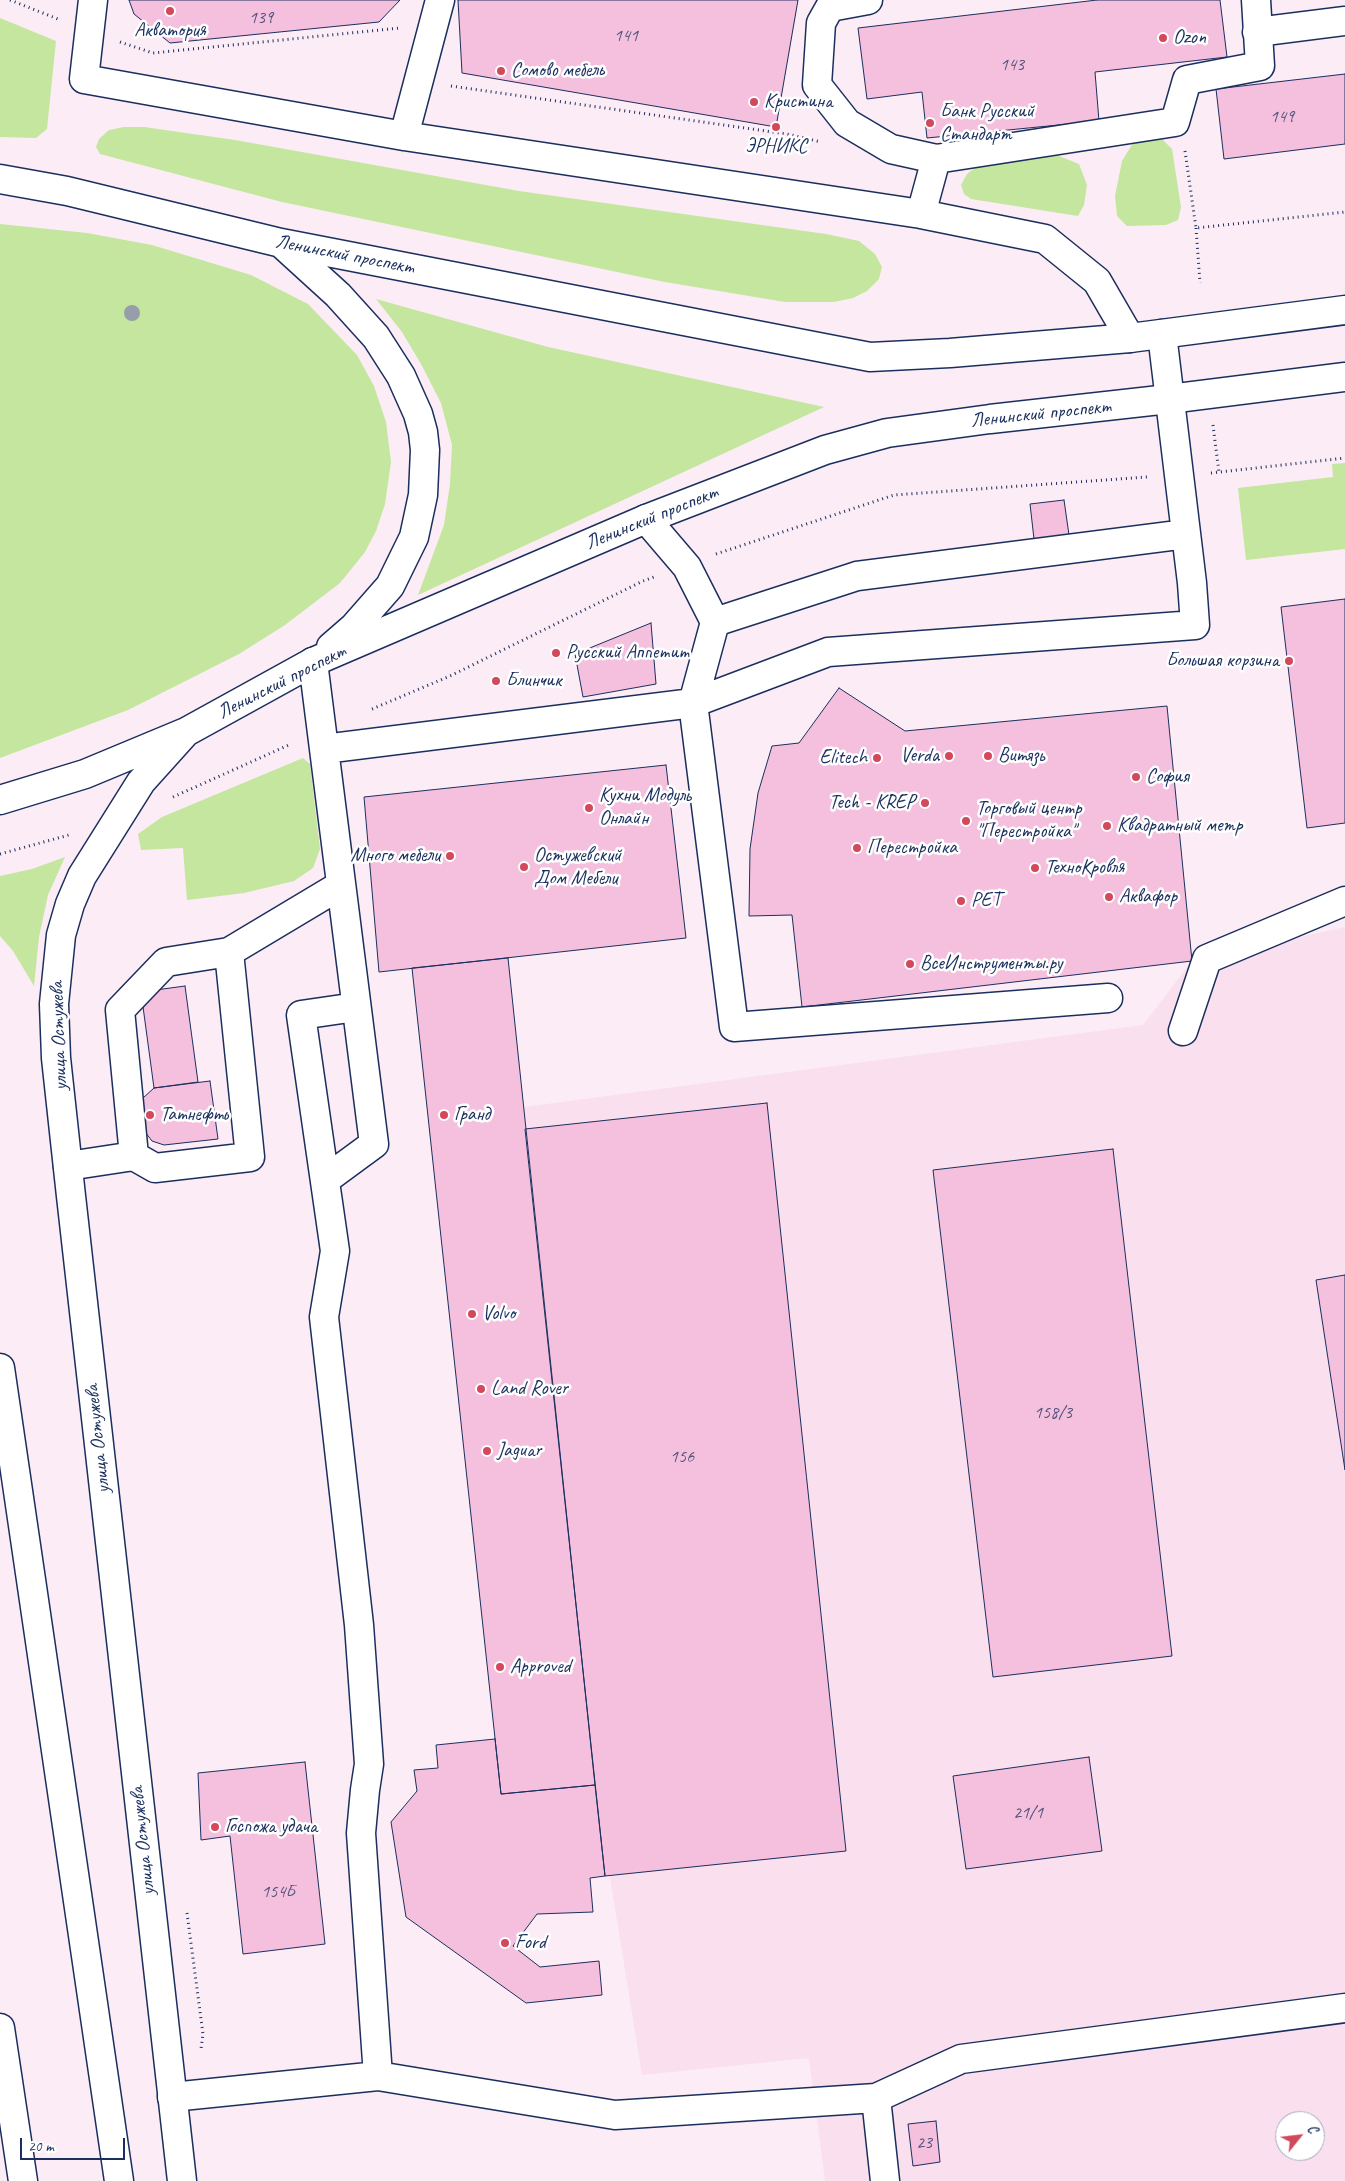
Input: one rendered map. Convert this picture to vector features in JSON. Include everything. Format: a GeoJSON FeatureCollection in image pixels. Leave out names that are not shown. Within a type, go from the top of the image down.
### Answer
{"type":"FeatureCollection","features":[{"type":"Feature","properties":{"kind":"main road"},"geometry":{"type":"LineString","coordinates":[[93,0],[91,32],[84,79],[404,136],[921,214],[1045,239],[1097,281],[1130,338]]}},
{"type":"Feature","properties":{"kind":"main road"},"geometry":{"type":"LineString","coordinates":[[404,136],[440,0]]}},
{"type":"Feature","properties":{"kind":"main road"},"geometry":{"type":"LineString","coordinates":[[868,0],[830,7],[820,23],[817,85],[847,123],[891,149],[936,159],[1175,122],[1187,80],[1260,66],[1256,0]]}},
{"type":"Feature","properties":{"kind":"main road"},"geometry":{"type":"LineString","coordinates":[[1257,32],[1345,21]]}},
{"type":"Feature","properties":{"kind":"main road"},"geometry":{"type":"LineString","coordinates":[[921,214],[936,159]]}},
{"type":"Feature","properties":{"kind":"main road","name":"Ленинский проспект"},"geometry":{"type":"LineString","coordinates":[[0,179],[67,191],[281,243],[870,357],[950,353],[1130,338],[1345,310]]}},
{"type":"Feature","properties":{"kind":"main road"},"geometry":{"type":"LineString","coordinates":[[281,243],[338,295],[385,350],[410,394],[418,414],[425,450],[423,495],[414,537],[390,586],[354,627],[313,662],[374,1144],[325,1180]]}},
{"type":"Feature","properties":{"kind":"main road"},"geometry":{"type":"LineString","coordinates":[[323,740],[693,703],[828,652],[1195,625],[1162,334]]}},
{"type":"Feature","properties":{"kind":"main road","name":"Ленинский проспект"},"geometry":{"type":"LineString","coordinates":[[0,800],[84,774],[186,732],[313,662],[646,519],[825,450],[887,433],[1345,377]]}},
{"type":"Feature","properties":{"kind":"main road"},"geometry":{"type":"LineString","coordinates":[[646,519],[687,567],[716,622],[693,703],[734,1027],[1108,998]]}},
{"type":"Feature","properties":{"kind":"main road"},"geometry":{"type":"LineString","coordinates":[[716,622],[857,576],[1186,534]]}},
{"type":"Feature","properties":{"kind":"main road","name":"улица Остужева"},"geometry":{"type":"LineString","coordinates":[[182,2181],[56,1058],[54,1004],[61,935],[70,904],[82,876],[141,782],[186,732]]}},
{"type":"Feature","properties":{"kind":"main road"},"geometry":{"type":"LineString","coordinates":[[134,1156],[120,1010],[166,962],[229,952],[340,885]]}},
{"type":"Feature","properties":{"kind":"main road"},"geometry":{"type":"LineString","coordinates":[[1183,1031],[1207,959],[1345,901]]}},
{"type":"Feature","properties":{"kind":"main road"},"geometry":{"type":"LineString","coordinates":[[68,1166],[134,1156],[155,1168],[250,1157],[229,952]]}},
{"type":"Feature","properties":{"kind":"main road"},"geometry":{"type":"LineString","coordinates":[[356,1007],[301,1015],[335,1251],[324,1317],[359,1625],[369,1764],[361,1833],[378,2076]]}},
{"type":"Feature","properties":{"kind":"main road"},"geometry":{"type":"LineString","coordinates":[[0,1368],[119,2181]]}},
{"type":"Feature","properties":{"kind":"main road"},"geometry":{"type":"LineString","coordinates":[[172,2097],[378,2076],[615,2115],[876,2098],[961,2059],[1345,2008]]}},
{"type":"Feature","properties":{"kind":"main road"},"geometry":{"type":"LineString","coordinates":[[0,2028],[23,2181]]}},
{"type":"Feature","properties":{"kind":"main road"},"geometry":{"type":"LineString","coordinates":[[876,2098],[885,2181]]}},
{"type":"Feature","properties":{"kind":"path"},"geometry":{"type":"LineString","coordinates":[[10,0],[91,32],[153,53],[400,28],[419,81],[786,134],[830,144]]}},
{"type":"Feature","properties":{"kind":"path"},"geometry":{"type":"LineString","coordinates":[[1175,122],[1182,133],[1196,228],[1200,283]]}},
{"type":"Feature","properties":{"kind":"path"},"geometry":{"type":"LineString","coordinates":[[1196,228],[1345,212]]}},
{"type":"Feature","properties":{"kind":"path"},"geometry":{"type":"LineString","coordinates":[[1213,422],[1219,473]]}},
{"type":"Feature","properties":{"kind":"path"},"geometry":{"type":"LineString","coordinates":[[368,711],[450,676],[642,581],[894,495],[1219,473],[1345,458]]}},
{"type":"Feature","properties":{"kind":"path"},"geometry":{"type":"LineString","coordinates":[[168,799],[323,740]]}},
{"type":"Feature","properties":{"kind":"path"},"geometry":{"type":"LineString","coordinates":[[0,854],[114,823]]}},
{"type":"Feature","properties":{"kind":"shaded area"},"geometry":{"type":"Polygon","coordinates":[[[1345,927],[1345,2181],[825,2181],[809,2058],[642,2075],[595,1785],[524,1107],[1143,1025],[1192,961],[1345,927]]]}},
{"type":"Feature","properties":{"kind":"green space"},"geometry":{"type":"Polygon","coordinates":[[[0,18],[56,41],[47,129],[36,138],[0,137],[0,18]]]}},
{"type":"Feature","properties":{"kind":"green space"},"geometry":{"type":"Polygon","coordinates":[[[124,127],[144,127],[235,140],[519,191],[826,234],[859,241],[875,254],[882,267],[879,279],[867,291],[853,298],[834,302],[785,302],[665,282],[282,202],[100,154],[96,147],[99,139],[109,130],[124,127]]]}},
{"type":"Feature","properties":{"kind":"green space"},"geometry":{"type":"Polygon","coordinates":[[[1143,138],[1162,139],[1172,149],[1181,207],[1178,220],[1166,225],[1127,226],[1117,216],[1115,196],[1122,161],[1133,143],[1143,138]]]}},
{"type":"Feature","properties":{"kind":"green space"},"geometry":{"type":"Polygon","coordinates":[[[1059,156],[1079,164],[1087,185],[1084,205],[1078,216],[971,199],[964,194],[961,185],[967,174],[976,167],[1011,157],[1059,156]]]}},
{"type":"Feature","properties":{"kind":"green space"},"geometry":{"type":"Polygon","coordinates":[[[0,224],[87,233],[152,245],[251,275],[308,304],[357,355],[374,386],[386,422],[391,462],[385,504],[376,531],[365,552],[340,583],[285,625],[239,654],[128,710],[0,758],[0,224]]]}},
{"type":"Feature","properties":{"kind":"green space"},"geometry":{"type":"Polygon","coordinates":[[[376,299],[548,347],[824,407],[418,595],[444,525],[450,484],[452,445],[441,403],[421,364],[402,332],[376,299]]]}},
{"type":"Feature","properties":{"kind":"green space"},"geometry":{"type":"Polygon","coordinates":[[[1345,463],[1345,549],[1246,560],[1238,488],[1333,477],[1332,464],[1345,463]]]}},
{"type":"Feature","properties":{"kind":"green space"},"geometry":{"type":"Polygon","coordinates":[[[303,758],[310,764],[320,849],[313,868],[294,881],[244,893],[187,900],[183,848],[141,850],[138,834],[162,817],[303,758]]]}},
{"type":"Feature","properties":{"kind":"green space"},"geometry":{"type":"Polygon","coordinates":[[[65,857],[48,895],[39,937],[34,986],[13,951],[0,936],[0,876],[32,869],[65,857]]]}},
{"type":"Feature","properties":{"kind":"building"},"geometry":{"type":"Polygon","coordinates":[[[129,0],[400,0],[379,22],[170,43],[134,14],[129,0]]]}},
{"type":"Feature","properties":{"kind":"building"},"geometry":{"type":"Polygon","coordinates":[[[458,0],[798,0],[776,127],[462,73],[458,0]]]}},
{"type":"Feature","properties":{"kind":"building"},"geometry":{"type":"Polygon","coordinates":[[[1097,0],[1220,0],[1227,57],[1095,72],[1099,121],[927,138],[922,92],[867,99],[858,28],[1097,0]]]}},
{"type":"Feature","properties":{"kind":"building"},"geometry":{"type":"Polygon","coordinates":[[[1345,74],[1345,144],[1224,159],[1216,89],[1345,74]]]}},
{"type":"Feature","properties":{"kind":"building"},"geometry":{"type":"Polygon","coordinates":[[[1064,500],[1069,535],[1034,539],[1030,504],[1064,500]]]}},
{"type":"Feature","properties":{"kind":"building"},"geometry":{"type":"Polygon","coordinates":[[[1345,599],[1345,823],[1307,828],[1281,607],[1345,599]]]}},
{"type":"Feature","properties":{"kind":"building"},"geometry":{"type":"Polygon","coordinates":[[[651,623],[656,684],[583,697],[575,654],[651,623]]]}},
{"type":"Feature","properties":{"kind":"building","name":"Торговый центр \"Перестройка\""},"geometry":{"type":"Polygon","coordinates":[[[839,688],[905,731],[1167,706],[1192,961],[802,1007],[792,915],[749,916],[750,849],[758,793],[772,746],[799,743],[839,688]]]}},
{"type":"Feature","properties":{"kind":"building","name":"Остужевский Дом Мебели"},"geometry":{"type":"Polygon","coordinates":[[[666,765],[686,938],[379,972],[364,797],[666,765]]]}},
{"type":"Feature","properties":{"kind":"building"},"geometry":{"type":"Polygon","coordinates":[[[508,958],[595,1785],[501,1794],[412,968],[508,958]]]}},
{"type":"Feature","properties":{"kind":"building"},"geometry":{"type":"Polygon","coordinates":[[[185,986],[198,1082],[154,1088],[141,992],[185,986]]]}},
{"type":"Feature","properties":{"kind":"building"},"geometry":{"type":"Polygon","coordinates":[[[210,1081],[218,1139],[164,1145],[152,1141],[142,1128],[140,1113],[143,1098],[154,1088],[210,1081]]]}},
{"type":"Feature","properties":{"kind":"building"},"geometry":{"type":"Polygon","coordinates":[[[767,1103],[846,1851],[605,1876],[525,1129],[767,1103]]]}},
{"type":"Feature","properties":{"kind":"building"},"geometry":{"type":"Polygon","coordinates":[[[1113,1149],[1172,1656],[993,1677],[933,1170],[1113,1149]]]}},
{"type":"Feature","properties":{"kind":"building"},"geometry":{"type":"Polygon","coordinates":[[[1345,1275],[1345,1470],[1316,1280],[1345,1275]]]}},
{"type":"Feature","properties":{"kind":"building"},"geometry":{"type":"Polygon","coordinates":[[[495,1739],[501,1794],[595,1785],[605,1876],[590,1878],[593,1912],[537,1914],[513,1946],[540,1967],[599,1961],[602,1995],[526,2003],[406,1917],[391,1822],[417,1791],[414,1770],[438,1768],[436,1745],[495,1739]]]}},
{"type":"Feature","properties":{"kind":"building"},"geometry":{"type":"Polygon","coordinates":[[[1089,1757],[1102,1851],[966,1869],[953,1776],[1089,1757]]]}},
{"type":"Feature","properties":{"kind":"building"},"geometry":{"type":"Polygon","coordinates":[[[305,1762],[325,1944],[243,1954],[230,1836],[201,1840],[198,1773],[305,1762]]]}},
{"type":"Feature","properties":{"kind":"building"},"geometry":{"type":"Polygon","coordinates":[[[936,2121],[940,2162],[913,2166],[908,2124],[936,2121]]]}},
{"type":"Feature","properties":{"kind":"place","name":"Акватория"},"geometry":{"type":"Point","coordinates":[170,11]}},
{"type":"Feature","properties":{"kind":"place","name":"Ozon"},"geometry":{"type":"Point","coordinates":[1163,38]}},
{"type":"Feature","properties":{"kind":"place","name":"Сомово мебель"},"geometry":{"type":"Point","coordinates":[501,71]}},
{"type":"Feature","properties":{"kind":"place","name":"Кристина"},"geometry":{"type":"Point","coordinates":[754,102]}},
{"type":"Feature","properties":{"kind":"place","name":"Банк Русский Стандарт"},"geometry":{"type":"Point","coordinates":[930,123]}},
{"type":"Feature","properties":{"kind":"place","name":"ЭРНИКС"},"geometry":{"type":"Point","coordinates":[776,127]}},
{"type":"Feature","properties":{"kind":"place","name":"Русский Аппетит"},"geometry":{"type":"Point","coordinates":[556,653]}},
{"type":"Feature","properties":{"kind":"place","name":"Большая корзина"},"geometry":{"type":"Point","coordinates":[1289,661]}},
{"type":"Feature","properties":{"kind":"place","name":"Блинчик"},"geometry":{"type":"Point","coordinates":[496,681]}},
{"type":"Feature","properties":{"kind":"place","name":"Verda"},"geometry":{"type":"Point","coordinates":[949,756]}},
{"type":"Feature","properties":{"kind":"place","name":"Витязь"},"geometry":{"type":"Point","coordinates":[988,756]}},
{"type":"Feature","properties":{"kind":"place","name":"Elitech"},"geometry":{"type":"Point","coordinates":[877,758]}},
{"type":"Feature","properties":{"kind":"place","name":"София"},"geometry":{"type":"Point","coordinates":[1136,777]}},
{"type":"Feature","properties":{"kind":"place","name":"Tech - KREP"},"geometry":{"type":"Point","coordinates":[925,803]}},
{"type":"Feature","properties":{"kind":"place","name":"Кухни Модуль Онлайн"},"geometry":{"type":"Point","coordinates":[589,808]}},
{"type":"Feature","properties":{"kind":"place","name":"Торговый центр \"Перестройка\""},"geometry":{"type":"Point","coordinates":[966,821]}},
{"type":"Feature","properties":{"kind":"place","name":"Квадратный метр"},"geometry":{"type":"Point","coordinates":[1107,826]}},
{"type":"Feature","properties":{"kind":"place","name":"Перестройка"},"geometry":{"type":"Point","coordinates":[857,848]}},
{"type":"Feature","properties":{"kind":"place","name":"Много мебели"},"geometry":{"type":"Point","coordinates":[450,856]}},
{"type":"Feature","properties":{"kind":"place","name":"Остужевский Дом Мебели"},"geometry":{"type":"Point","coordinates":[524,867]}},
{"type":"Feature","properties":{"kind":"place","name":"ТехноКровля"},"geometry":{"type":"Point","coordinates":[1035,868]}},
{"type":"Feature","properties":{"kind":"place","name":"Аквафор"},"geometry":{"type":"Point","coordinates":[1109,897]}},
{"type":"Feature","properties":{"kind":"place","name":"РЕТ"},"geometry":{"type":"Point","coordinates":[961,901]}},
{"type":"Feature","properties":{"kind":"place","name":"ВсеИнструменты.ру"},"geometry":{"type":"Point","coordinates":[910,964]}},
{"type":"Feature","properties":{"kind":"place","name":"Татнефть"},"geometry":{"type":"Point","coordinates":[150,1115]}},
{"type":"Feature","properties":{"kind":"place","name":"Гранд"},"geometry":{"type":"Point","coordinates":[444,1115]}},
{"type":"Feature","properties":{"kind":"place","name":"Volvo"},"geometry":{"type":"Point","coordinates":[472,1314]}},
{"type":"Feature","properties":{"kind":"place","name":"Land Rover"},"geometry":{"type":"Point","coordinates":[481,1389]}},
{"type":"Feature","properties":{"kind":"place","name":"Jaguar"},"geometry":{"type":"Point","coordinates":[487,1451]}},
{"type":"Feature","properties":{"kind":"place","name":"Approved"},"geometry":{"type":"Point","coordinates":[500,1667]}},
{"type":"Feature","properties":{"kind":"place","name":"Госпожа удача"},"geometry":{"type":"Point","coordinates":[215,1827]}},
{"type":"Feature","properties":{"kind":"place","name":"Ford"},"geometry":{"type":"Point","coordinates":[505,1943]}}]}
